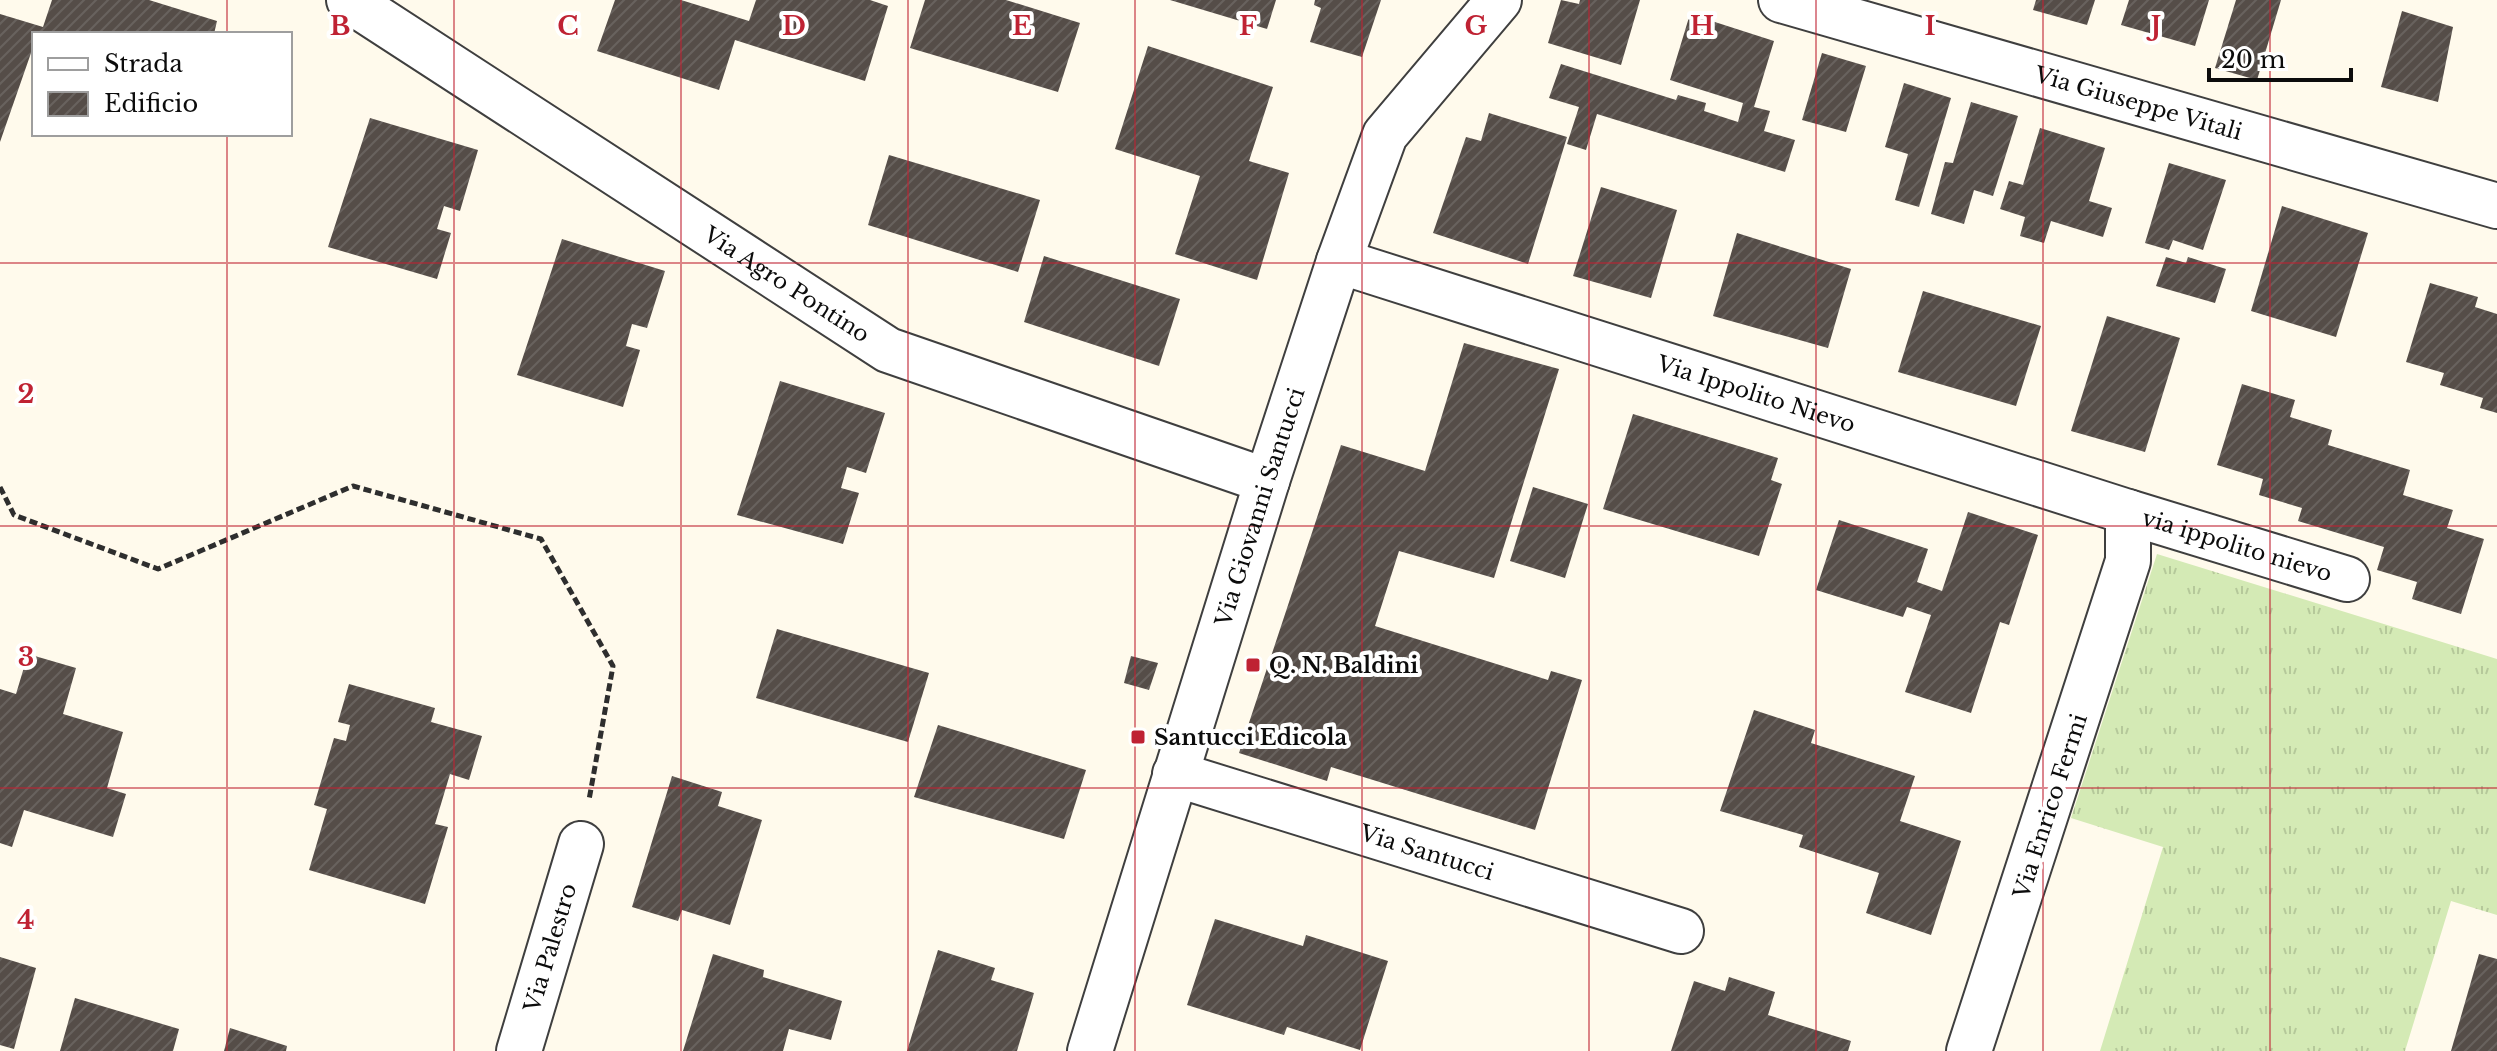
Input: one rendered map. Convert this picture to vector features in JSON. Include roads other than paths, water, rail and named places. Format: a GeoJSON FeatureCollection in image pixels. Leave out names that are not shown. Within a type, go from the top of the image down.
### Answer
{"type":"FeatureCollection","features":[{"type":"Feature","properties":{"kind":"street","name":"Via Agro Pontino"},"geometry":{"type":"LineString","coordinates":[[349,0],[888,350],[1267,481]]}},
{"type":"Feature","properties":{"kind":"street","name":"Via Giovanni Santucci"},"geometry":{"type":"LineString","coordinates":[[1090,1051],[1267,481],[1339,261],[1385,135],[1499,0]]}},
{"type":"Feature","properties":{"kind":"street","name":"Via Giuseppe Vitali"},"geometry":{"type":"LineString","coordinates":[[1781,0],[2497,206]]}},
{"type":"Feature","properties":{"kind":"street","name":"Via Ippolito Nievo"},"geometry":{"type":"LineString","coordinates":[[1339,261],[2128,512],[2128,561]]}},
{"type":"Feature","properties":{"kind":"street","name":"via ippolito nievo"},"geometry":{"type":"LineString","coordinates":[[2128,512],[2347,579]]}},
{"type":"Feature","properties":{"kind":"street","name":"Via Enrico Fermi"},"geometry":{"type":"LineString","coordinates":[[1969,1051],[2128,561]]}},
{"type":"Feature","properties":{"kind":"street","name":"Via Santucci"},"geometry":{"type":"LineString","coordinates":[[1175,774],[1681,931]]}},
{"type":"Feature","properties":{"kind":"street","name":"Via Palestro"},"geometry":{"type":"LineString","coordinates":[[519,1051],[581,844]]}},
{"type":"Feature","properties":{"kind":"place","name":"Q. N. Baldini"},"geometry":{"type":"Point","coordinates":[1253,665]}},
{"type":"Feature","properties":{"kind":"place","name":"Santucci Edicola"},"geometry":{"type":"Point","coordinates":[1138,737]}}]}
